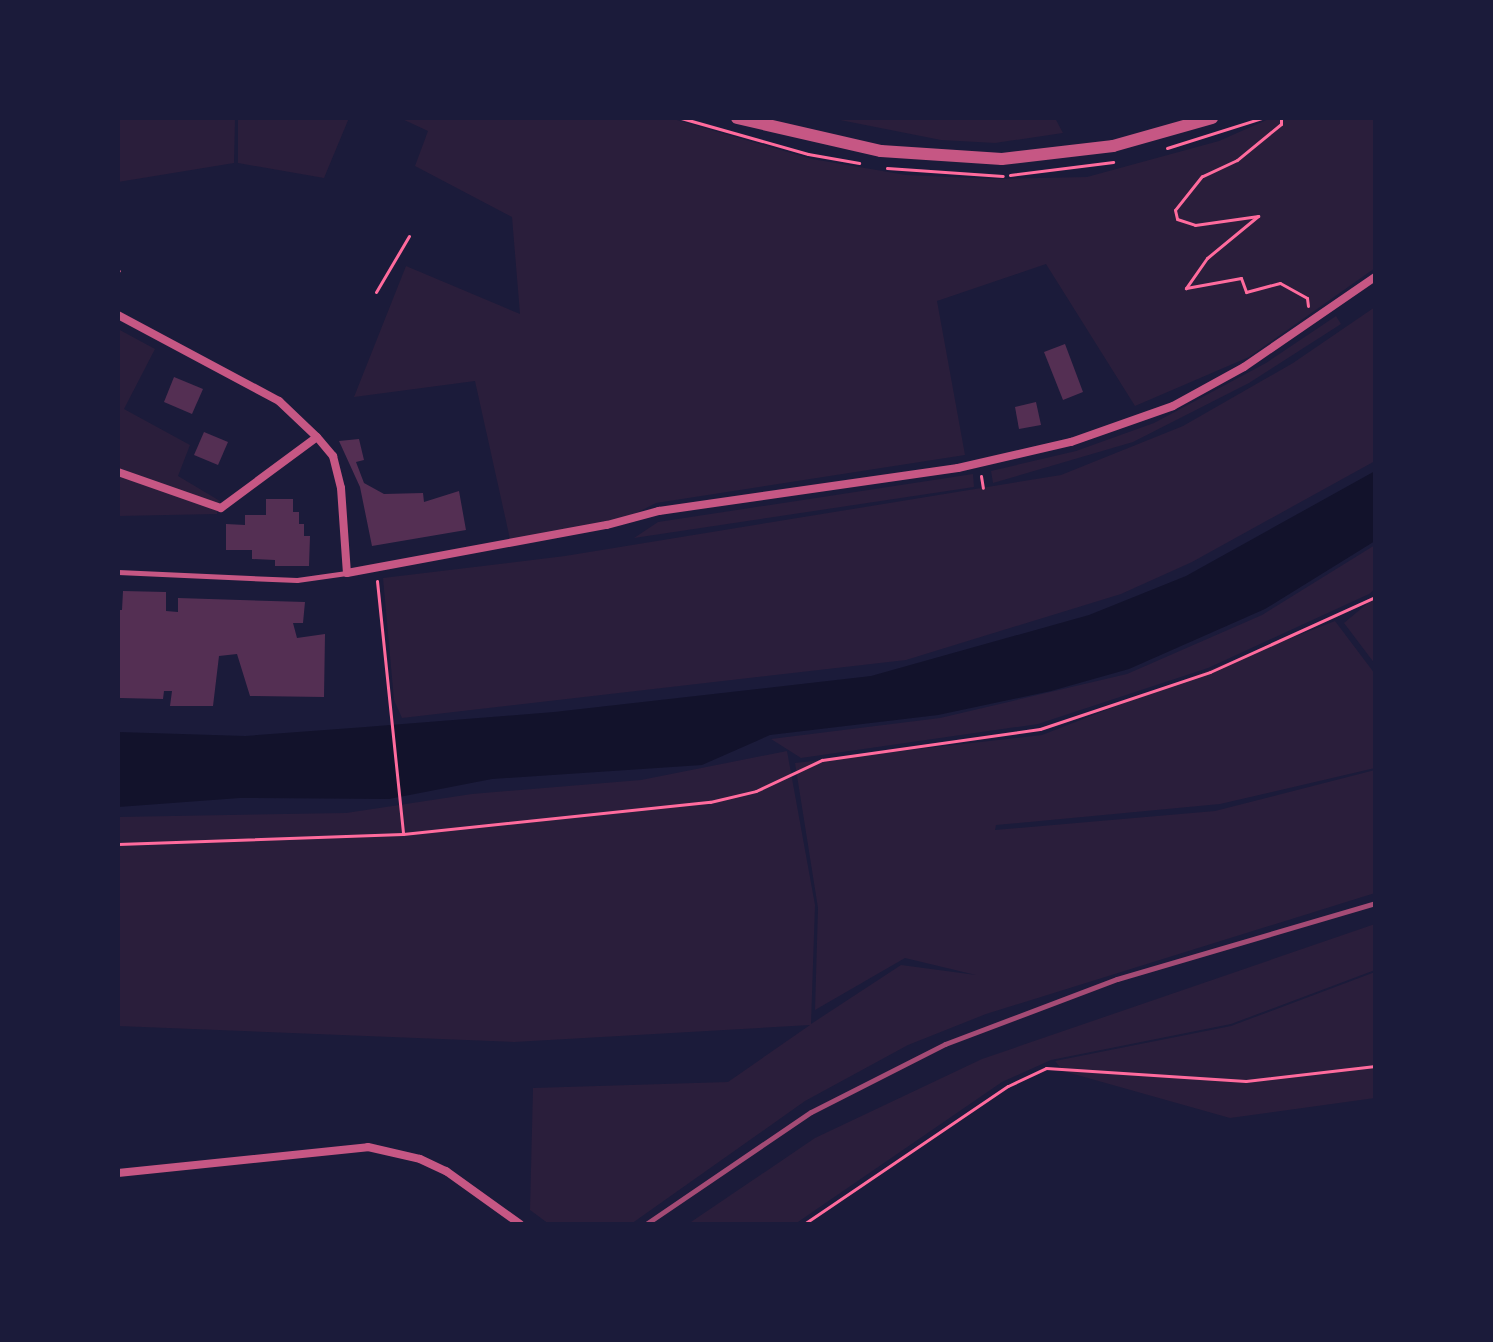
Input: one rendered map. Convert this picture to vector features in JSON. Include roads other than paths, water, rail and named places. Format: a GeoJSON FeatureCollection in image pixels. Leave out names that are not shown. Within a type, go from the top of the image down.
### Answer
{"type":"FeatureCollection","features":[{"type":"Feature","properties":{"kind":"street"},"geometry":{"type":"LineString","coordinates":[[737,118],[881,151],[1002,159],[1113,146],[1212,118]]}},
{"type":"Feature","properties":{"kind":"street"},"geometry":{"type":"LineString","coordinates":[[118,315],[279,401],[317,437],[333,456],[341,488],[347,573],[659,511],[958,468],[1071,442],[1173,406],[1312,323],[1375,277]]}},
{"type":"Feature","properties":{"kind":"street"},"geometry":{"type":"LineString","coordinates":[[118,472],[221,508],[317,437]]}},
{"type":"Feature","properties":{"kind":"street"},"geometry":{"type":"LineString","coordinates":[[118,1173],[368,1147],[420,1159],[446,1171],[520,1224]]}},
{"type":"Feature","properties":{"kind":"lane"},"geometry":{"type":"LineString","coordinates":[[118,572],[297,580],[347,573]]}},
{"type":"Feature","properties":{"kind":"railway"},"geometry":{"type":"LineString","coordinates":[[646,1224],[811,1112],[945,1044],[1117,979],[1375,903]]}}]}
